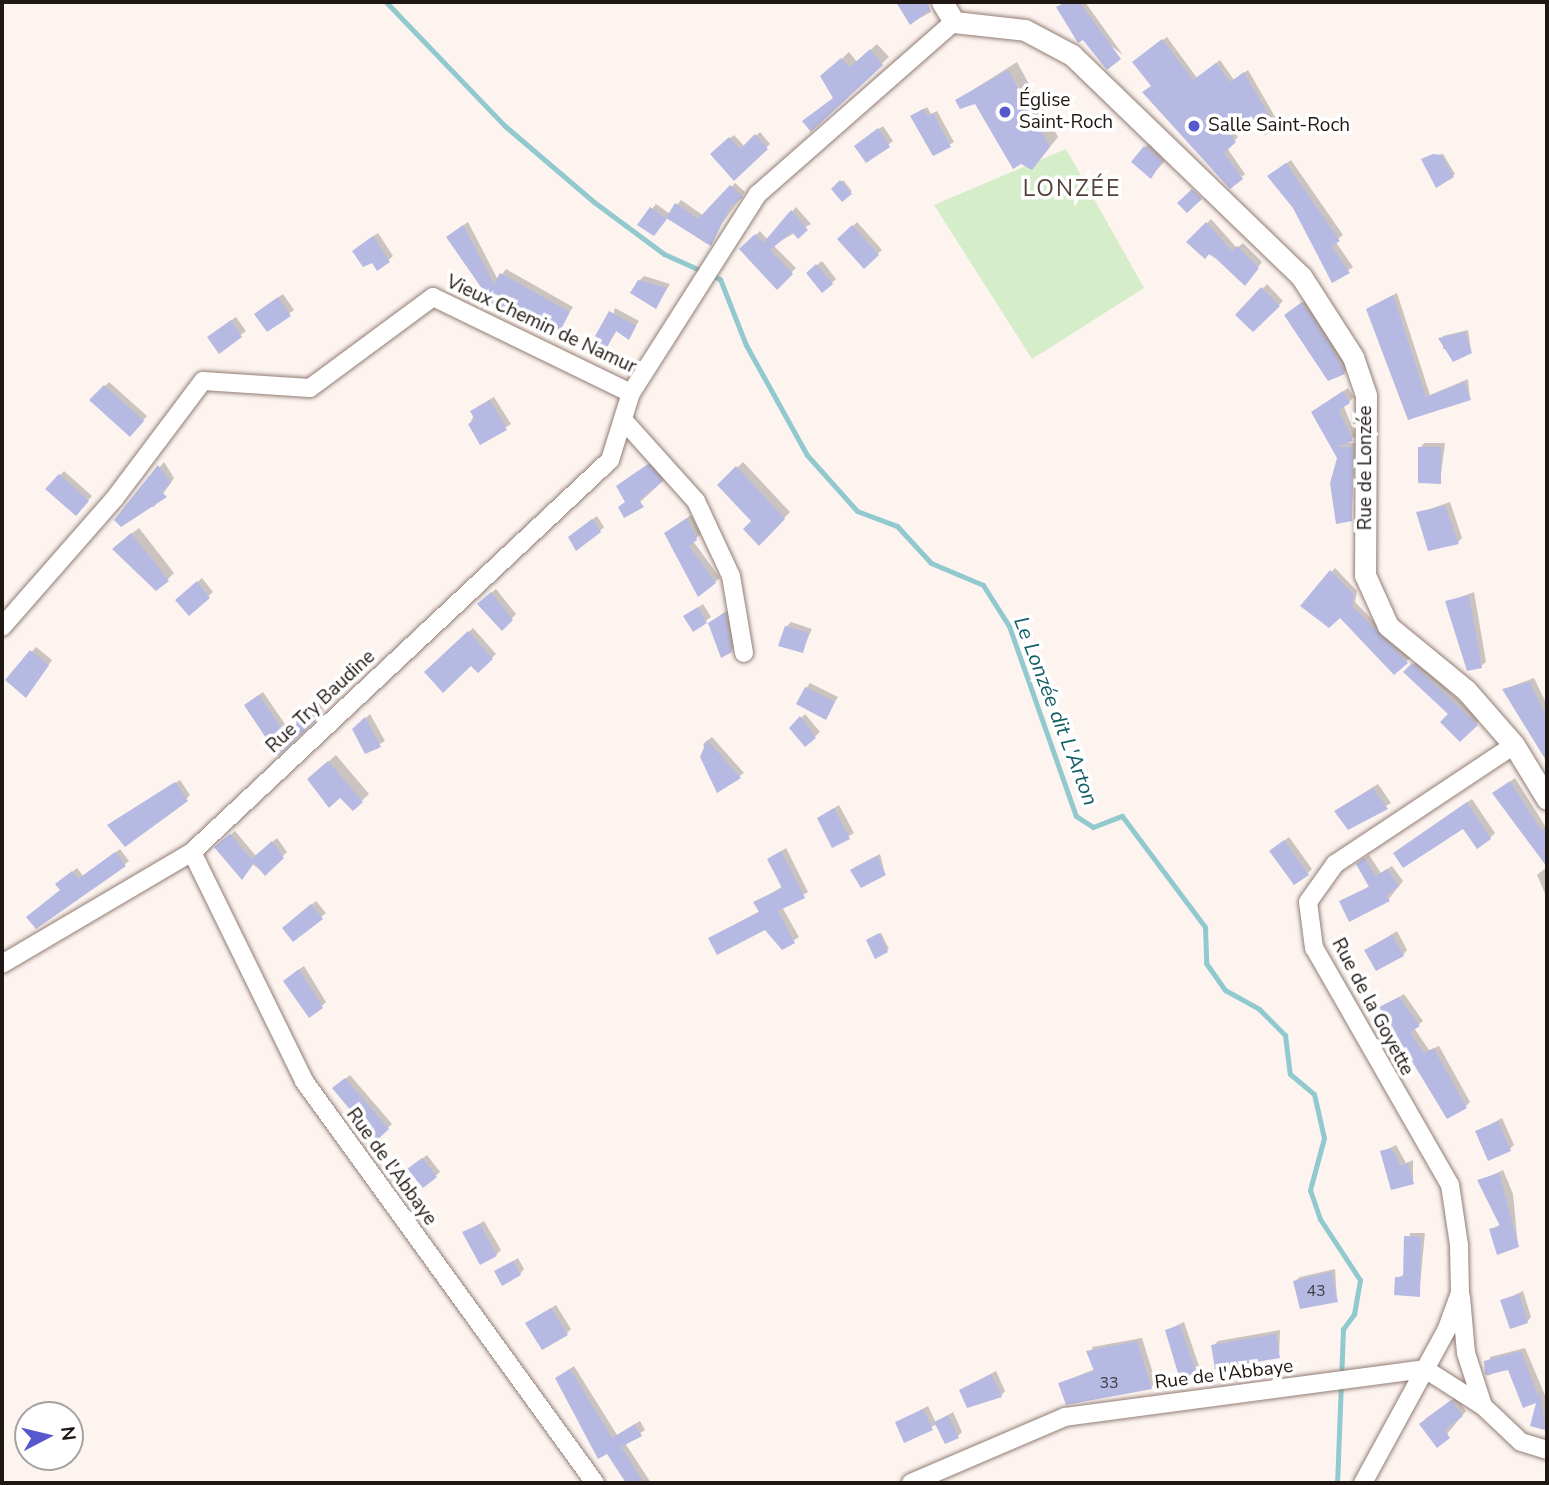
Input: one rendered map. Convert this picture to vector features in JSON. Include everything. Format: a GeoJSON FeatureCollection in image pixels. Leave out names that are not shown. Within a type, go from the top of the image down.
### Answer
{"type":"FeatureCollection","features":[{"type":"Feature","properties":{"kind":"street"},"geometry":{"type":"LineString","coordinates":[[942,2],[954,22]]}},
{"type":"Feature","properties":{"kind":"street","name":"Vieux Chemin de Namur"},"geometry":{"type":"LineString","coordinates":[[2,627],[115,498],[203,381],[310,388],[433,297],[631,393],[699,280],[758,194],[954,22]]}},
{"type":"Feature","properties":{"kind":"street","name":"Rue de Lonzée"},"geometry":{"type":"LineString","coordinates":[[954,22],[1025,30],[1072,55],[1301,276],[1353,357],[1366,396],[1365,575],[1388,626],[1466,690],[1514,746],[1547,799]]}},
{"type":"Feature","properties":{"kind":"street","name":"Rue Try Baudine"},"geometry":{"type":"LineString","coordinates":[[2,964],[192,852],[610,460],[626,423],[631,393]]}},
{"type":"Feature","properties":{"kind":"street"},"geometry":{"type":"LineString","coordinates":[[626,423],[696,501],[731,576],[744,653]]}},
{"type":"Feature","properties":{"kind":"street","name":"Rue de la Goyette"},"geometry":{"type":"LineString","coordinates":[[1483,1406],[1466,1353],[1450,1185],[1314,948],[1308,902],[1335,864],[1514,746]]}},
{"type":"Feature","properties":{"kind":"street","name":"Rue de l'Abbaye"},"geometry":{"type":"LineString","coordinates":[[192,852],[304,1082],[594,1483]]}},
{"type":"Feature","properties":{"kind":"street"},"geometry":{"type":"LineString","coordinates":[[1363,1483],[1425,1369],[1460,1293]]}},
{"type":"Feature","properties":{"kind":"street","name":"Rue de la Goyette"},"geometry":{"type":"LineString","coordinates":[[1425,1369],[1483,1406],[1521,1441],[1547,1450]]}},
{"type":"Feature","properties":{"kind":"street","name":"Rue de l'Abbaye"},"geometry":{"type":"LineString","coordinates":[[912,1483],[1065,1417],[1425,1369]]}},
{"type":"Feature","properties":{"kind":"green space"},"geometry":{"type":"Polygon","coordinates":[[[1066,149],[1144,288],[1032,359],[934,205],[1066,149]]]}},
{"type":"Feature","properties":{"kind":"building"},"geometry":{"type":"Polygon","coordinates":[[[896,2],[927,2],[930,10],[910,25],[896,2]]]}},
{"type":"Feature","properties":{"kind":"building"},"geometry":{"type":"Polygon","coordinates":[[[1066,2],[1079,2],[1121,59],[1107,70],[1083,40],[1078,43],[1056,7],[1066,2]]]}},
{"type":"Feature","properties":{"kind":"building"},"geometry":{"type":"Polygon","coordinates":[[[1162,39],[1193,80],[1216,63],[1230,82],[1244,72],[1276,128],[1265,135],[1251,116],[1228,132],[1236,142],[1224,153],[1243,179],[1230,189],[1142,92],[1151,86],[1132,62],[1162,39]]]}},
{"type":"Feature","properties":{"kind":"building"},"geometry":{"type":"Polygon","coordinates":[[[870,49],[883,65],[811,132],[802,121],[833,98],[820,76],[841,58],[850,67],[870,49]]]}},
{"type":"Feature","properties":{"kind":"building","name":"Église Saint-Roch"},"geometry":{"type":"Polygon","coordinates":[[[1008,70],[1050,147],[1032,170],[1021,164],[1013,169],[975,104],[960,109],[955,100],[1008,70]]]}},
{"type":"Feature","properties":{"kind":"building"},"geometry":{"type":"Polygon","coordinates":[[[923,109],[927,116],[933,113],[951,147],[933,156],[910,116],[923,109]]]}},
{"type":"Feature","properties":{"kind":"building"},"geometry":{"type":"Polygon","coordinates":[[[878,128],[890,147],[866,163],[854,146],[878,128]]]}},
{"type":"Feature","properties":{"kind":"building"},"geometry":{"type":"Polygon","coordinates":[[[755,134],[768,149],[734,181],[710,154],[729,137],[740,149],[755,134]]]}},
{"type":"Feature","properties":{"kind":"building"},"geometry":{"type":"Polygon","coordinates":[[[1144,146],[1162,161],[1151,179],[1131,162],[1144,146]]]}},
{"type":"Feature","properties":{"kind":"building"},"geometry":{"type":"Polygon","coordinates":[[[1433,154],[1441,155],[1454,177],[1436,188],[1421,159],[1433,154]]]}},
{"type":"Feature","properties":{"kind":"building"},"geometry":{"type":"Polygon","coordinates":[[[1286,163],[1340,241],[1331,246],[1350,273],[1332,283],[1293,208],[1267,176],[1286,163]]]}},
{"type":"Feature","properties":{"kind":"building"},"geometry":{"type":"Polygon","coordinates":[[[840,180],[852,194],[842,202],[831,189],[840,180]]]}},
{"type":"Feature","properties":{"kind":"building"},"geometry":{"type":"Polygon","coordinates":[[[730,185],[743,197],[730,207],[711,246],[666,218],[675,203],[698,219],[730,185]]]}},
{"type":"Feature","properties":{"kind":"building"},"geometry":{"type":"Polygon","coordinates":[[[1192,189],[1202,199],[1187,213],[1177,203],[1192,189]]]}},
{"type":"Feature","properties":{"kind":"building"},"geometry":{"type":"Polygon","coordinates":[[[650,207],[667,219],[654,236],[637,225],[650,207]]]}},
{"type":"Feature","properties":{"kind":"building"},"geometry":{"type":"Polygon","coordinates":[[[791,210],[808,230],[798,239],[792,232],[770,250],[793,274],[777,290],[739,249],[755,234],[763,243],[791,210]]]}},
{"type":"Feature","properties":{"kind":"building"},"geometry":{"type":"Polygon","coordinates":[[[1206,222],[1232,251],[1237,246],[1259,268],[1245,286],[1210,253],[1205,259],[1186,242],[1206,222]]]}},
{"type":"Feature","properties":{"kind":"building"},"geometry":{"type":"Polygon","coordinates":[[[463,225],[494,284],[500,273],[570,312],[560,331],[508,305],[501,316],[446,237],[463,225]]]}},
{"type":"Feature","properties":{"kind":"building"},"geometry":{"type":"Polygon","coordinates":[[[852,225],[879,255],[864,269],[837,239],[852,225]]]}},
{"type":"Feature","properties":{"kind":"building"},"geometry":{"type":"Polygon","coordinates":[[[373,236],[390,262],[377,271],[372,263],[363,267],[352,251],[373,236]]]}},
{"type":"Feature","properties":{"kind":"building"},"geometry":{"type":"Polygon","coordinates":[[[816,264],[833,284],[822,293],[806,273],[816,264]]]}},
{"type":"Feature","properties":{"kind":"building"},"geometry":{"type":"Polygon","coordinates":[[[638,280],[667,288],[656,309],[630,293],[638,280]]]}},
{"type":"Feature","properties":{"kind":"building"},"geometry":{"type":"Polygon","coordinates":[[[1261,287],[1280,306],[1253,332],[1235,315],[1261,287]]]}},
{"type":"Feature","properties":{"kind":"building"},"geometry":{"type":"Polygon","coordinates":[[[1393,295],[1426,397],[1464,382],[1471,400],[1408,420],[1366,309],[1393,295]]]}},
{"type":"Feature","properties":{"kind":"building"},"geometry":{"type":"Polygon","coordinates":[[[278,297],[291,316],[267,332],[254,314],[278,297]]]}},
{"type":"Feature","properties":{"kind":"building"},"geometry":{"type":"Polygon","coordinates":[[[1302,302],[1345,374],[1328,381],[1284,315],[1302,302]]]}},
{"type":"Feature","properties":{"kind":"building"},"geometry":{"type":"Polygon","coordinates":[[[609,311],[636,326],[629,340],[616,331],[604,353],[590,345],[609,311]]]}},
{"type":"Feature","properties":{"kind":"building"},"geometry":{"type":"Polygon","coordinates":[[[231,320],[242,337],[219,354],[207,337],[231,320]]]}},
{"type":"Feature","properties":{"kind":"building"},"geometry":{"type":"Polygon","coordinates":[[[1465,332],[1472,353],[1453,362],[1438,338],[1465,332]]]}},
{"type":"Feature","properties":{"kind":"building"},"geometry":{"type":"Polygon","coordinates":[[[104,385],[144,421],[130,437],[89,400],[104,385]]]}},
{"type":"Feature","properties":{"kind":"building"},"geometry":{"type":"Polygon","coordinates":[[[1343,391],[1350,403],[1339,410],[1353,441],[1337,447],[1353,447],[1352,521],[1336,524],[1330,483],[1337,458],[1311,412],[1343,391]]]}},
{"type":"Feature","properties":{"kind":"building"},"geometry":{"type":"Polygon","coordinates":[[[490,400],[507,430],[480,445],[468,424],[475,420],[470,411],[490,400]]]}},
{"type":"Feature","properties":{"kind":"building"},"geometry":{"type":"Polygon","coordinates":[[[1418,447],[1441,447],[1441,484],[1418,483],[1418,447]]]}},
{"type":"Feature","properties":{"kind":"building"},"geometry":{"type":"Polygon","coordinates":[[[648,464],[663,481],[639,500],[644,507],[624,518],[618,507],[625,502],[616,486],[648,464]]]}},
{"type":"Feature","properties":{"kind":"building"},"geometry":{"type":"Polygon","coordinates":[[[158,465],[171,483],[162,492],[167,497],[121,527],[114,520],[158,465]]]}},
{"type":"Feature","properties":{"kind":"building"},"geometry":{"type":"Polygon","coordinates":[[[736,466],[785,519],[759,546],[743,529],[751,521],[717,485],[736,466]]]}},
{"type":"Feature","properties":{"kind":"building"},"geometry":{"type":"Polygon","coordinates":[[[59,474],[89,501],[76,516],[45,489],[59,474]]]}},
{"type":"Feature","properties":{"kind":"building"},"geometry":{"type":"Polygon","coordinates":[[[1445,506],[1459,544],[1428,551],[1416,512],[1445,506]]]}},
{"type":"Feature","properties":{"kind":"building"},"geometry":{"type":"Polygon","coordinates":[[[687,518],[697,540],[689,546],[716,583],[698,597],[664,533],[687,518]]]}},
{"type":"Feature","properties":{"kind":"building"},"geometry":{"type":"Polygon","coordinates":[[[592,519],[601,532],[576,551],[568,537],[592,519]]]}},
{"type":"Feature","properties":{"kind":"building"},"geometry":{"type":"Polygon","coordinates":[[[131,533],[169,581],[156,591],[112,549],[131,533]]]}},
{"type":"Feature","properties":{"kind":"building"},"geometry":{"type":"Polygon","coordinates":[[[1330,570],[1354,595],[1352,606],[1408,663],[1394,675],[1340,618],[1329,628],[1300,606],[1330,570]]]}},
{"type":"Feature","properties":{"kind":"building"},"geometry":{"type":"Polygon","coordinates":[[[197,581],[210,598],[189,616],[175,600],[197,581]]]}},
{"type":"Feature","properties":{"kind":"building"},"geometry":{"type":"Polygon","coordinates":[[[491,592],[513,620],[502,631],[477,604],[491,592]]]}},
{"type":"Feature","properties":{"kind":"building"},"geometry":{"type":"Polygon","coordinates":[[[1469,595],[1482,668],[1467,671],[1445,601],[1469,595]]]}},
{"type":"Feature","properties":{"kind":"building"},"geometry":{"type":"Polygon","coordinates":[[[698,607],[707,623],[693,632],[683,616],[698,607]]]}},
{"type":"Feature","properties":{"kind":"building"},"geometry":{"type":"Polygon","coordinates":[[[725,612],[732,652],[721,658],[708,623],[725,612]]]}},
{"type":"Feature","properties":{"kind":"building"},"geometry":{"type":"Polygon","coordinates":[[[785,626],[809,633],[803,653],[778,646],[785,626]]]}},
{"type":"Feature","properties":{"kind":"building"},"geometry":{"type":"Polygon","coordinates":[[[468,631],[493,659],[478,673],[471,666],[443,693],[424,672],[468,631]]]}},
{"type":"Feature","properties":{"kind":"building"},"geometry":{"type":"Polygon","coordinates":[[[30,650],[49,665],[26,698],[5,680],[30,650]]]}},
{"type":"Feature","properties":{"kind":"building"},"geometry":{"type":"Polygon","coordinates":[[[1412,663],[1478,725],[1460,742],[1440,722],[1448,714],[1403,672],[1412,663]]]}},
{"type":"Feature","properties":{"kind":"building"},"geometry":{"type":"Polygon","coordinates":[[[1530,682],[1547,719],[1547,762],[1502,689],[1530,682]]]}},
{"type":"Feature","properties":{"kind":"building"},"geometry":{"type":"Polygon","coordinates":[[[805,687],[835,702],[826,720],[796,704],[805,687]]]}},
{"type":"Feature","properties":{"kind":"building"},"geometry":{"type":"Polygon","coordinates":[[[259,695],[284,732],[314,705],[322,715],[278,756],[244,705],[259,695]]]}},
{"type":"Feature","properties":{"kind":"building"},"geometry":{"type":"Polygon","coordinates":[[[800,716],[816,738],[805,747],[789,728],[800,716]]]}},
{"type":"Feature","properties":{"kind":"building"},"geometry":{"type":"Polygon","coordinates":[[[365,717],[381,747],[365,754],[352,729],[365,717]]]}},
{"type":"Feature","properties":{"kind":"building"},"geometry":{"type":"Polygon","coordinates":[[[707,740],[741,778],[717,793],[700,757],[707,740]]]}},
{"type":"Feature","properties":{"kind":"building"},"geometry":{"type":"Polygon","coordinates":[[[328,761],[363,802],[353,811],[340,798],[329,808],[307,779],[328,761]]]}},
{"type":"Feature","properties":{"kind":"building"},"geometry":{"type":"Polygon","coordinates":[[[1510,781],[1542,831],[1547,827],[1547,867],[1492,793],[1510,781]]]}},
{"type":"Feature","properties":{"kind":"building"},"geometry":{"type":"Polygon","coordinates":[[[175,782],[188,801],[125,847],[107,825],[175,782]]]}},
{"type":"Feature","properties":{"kind":"building"},"geometry":{"type":"Polygon","coordinates":[[[1373,788],[1388,809],[1348,830],[1334,811],[1373,788]]]}},
{"type":"Feature","properties":{"kind":"building"},"geometry":{"type":"Polygon","coordinates":[[[1467,802],[1491,839],[1477,849],[1463,829],[1403,868],[1393,853],[1467,802]]]}},
{"type":"Feature","properties":{"kind":"building"},"geometry":{"type":"Polygon","coordinates":[[[834,808],[850,839],[832,848],[817,818],[834,808]]]}},
{"type":"Feature","properties":{"kind":"building"},"geometry":{"type":"Polygon","coordinates":[[[230,834],[251,859],[272,841],[284,858],[265,876],[254,863],[242,880],[214,847],[230,834]]]}},
{"type":"Feature","properties":{"kind":"building"},"geometry":{"type":"Polygon","coordinates":[[[1284,840],[1309,875],[1294,885],[1269,851],[1284,840]]]}},
{"type":"Feature","properties":{"kind":"building"},"geometry":{"type":"Polygon","coordinates":[[[781,851],[805,898],[778,911],[795,943],[782,950],[765,930],[717,955],[708,938],[759,912],[753,902],[782,888],[767,859],[781,851]]]}},
{"type":"Feature","properties":{"kind":"building"},"geometry":{"type":"Polygon","coordinates":[[[115,852],[126,866],[36,929],[26,917],[60,890],[55,884],[72,871],[78,879],[115,852]]]}},
{"type":"Feature","properties":{"kind":"building"},"geometry":{"type":"Polygon","coordinates":[[[877,856],[886,875],[861,888],[850,870],[877,856]]]}},
{"type":"Feature","properties":{"kind":"building"},"geometry":{"type":"Polygon","coordinates":[[[1364,858],[1376,876],[1387,869],[1399,886],[1386,896],[1390,901],[1349,922],[1339,901],[1369,887],[1356,864],[1364,858]]]}},
{"type":"Feature","properties":{"kind":"building"},"geometry":{"type":"Polygon","coordinates":[[[311,904],[323,919],[293,942],[282,928],[311,904]]]}},
{"type":"Feature","properties":{"kind":"building"},"geometry":{"type":"Polygon","coordinates":[[[879,933],[888,952],[875,959],[866,940],[879,933]]]}},
{"type":"Feature","properties":{"kind":"building"},"geometry":{"type":"Polygon","coordinates":[[[1392,935],[1404,956],[1376,971],[1364,950],[1392,935]]]}},
{"type":"Feature","properties":{"kind":"building"},"geometry":{"type":"Polygon","coordinates":[[[299,969],[323,1008],[309,1018],[283,981],[299,969]]]}},
{"type":"Feature","properties":{"kind":"building"},"geometry":{"type":"Polygon","coordinates":[[[1399,997],[1420,1026],[1410,1032],[1424,1053],[1434,1049],[1467,1108],[1447,1119],[1379,1007],[1399,997]]]}},
{"type":"Feature","properties":{"kind":"building"},"geometry":{"type":"Polygon","coordinates":[[[345,1078],[389,1129],[376,1141],[332,1088],[345,1078]]]}},
{"type":"Feature","properties":{"kind":"building"},"geometry":{"type":"Polygon","coordinates":[[[1498,1121],[1511,1151],[1488,1161],[1475,1131],[1498,1121]]]}},
{"type":"Feature","properties":{"kind":"building"},"geometry":{"type":"Polygon","coordinates":[[[1391,1148],[1401,1166],[1408,1163],[1414,1184],[1391,1190],[1380,1151],[1391,1148]]]}},
{"type":"Feature","properties":{"kind":"building"},"geometry":{"type":"Polygon","coordinates":[[[422,1158],[437,1177],[423,1188],[407,1169],[422,1158]]]}},
{"type":"Feature","properties":{"kind":"building"},"geometry":{"type":"Polygon","coordinates":[[[1499,1173],[1519,1247],[1497,1255],[1489,1229],[1500,1226],[1477,1180],[1499,1173]]]}},
{"type":"Feature","properties":{"kind":"building"},"geometry":{"type":"Polygon","coordinates":[[[480,1224],[497,1256],[480,1265],[462,1232],[480,1224]]]}},
{"type":"Feature","properties":{"kind":"building"},"geometry":{"type":"Polygon","coordinates":[[[1404,1236],[1421,1237],[1420,1297],[1394,1295],[1395,1277],[1403,1277],[1404,1236]]]}},
{"type":"Feature","properties":{"kind":"building"},"geometry":{"type":"Polygon","coordinates":[[[513,1261],[521,1275],[502,1286],[494,1271],[513,1261]]]}},
{"type":"Feature","properties":{"kind":"building"},"geometry":{"type":"Polygon","coordinates":[[[1331,1272],[1338,1302],[1300,1309],[1293,1281],[1331,1272]]]}},
{"type":"Feature","properties":{"kind":"building"},"geometry":{"type":"Polygon","coordinates":[[[1519,1294],[1528,1323],[1510,1329],[1500,1300],[1519,1294]]]}},
{"type":"Feature","properties":{"kind":"building"},"geometry":{"type":"Polygon","coordinates":[[[551,1308],[568,1335],[542,1350],[525,1323],[551,1308]]]}},
{"type":"Feature","properties":{"kind":"building"},"geometry":{"type":"Polygon","coordinates":[[[1180,1325],[1197,1375],[1180,1380],[1165,1330],[1180,1325]]]}},
{"type":"Feature","properties":{"kind":"building"},"geometry":{"type":"Polygon","coordinates":[[[1276,1334],[1280,1358],[1215,1369],[1211,1345],[1276,1334]]]}},
{"type":"Feature","properties":{"kind":"building"},"geometry":{"type":"Polygon","coordinates":[[[1137,1341],[1152,1389],[1066,1405],[1058,1383],[1094,1371],[1086,1351],[1137,1341]]]}},
{"type":"Feature","properties":{"kind":"building"},"geometry":{"type":"Polygon","coordinates":[[[1521,1351],[1538,1397],[1540,1390],[1545,1430],[1530,1426],[1536,1403],[1523,1408],[1508,1370],[1485,1375],[1484,1361],[1521,1351]]]}},
{"type":"Feature","properties":{"kind":"building"},"geometry":{"type":"Polygon","coordinates":[[[570,1369],[612,1438],[635,1424],[642,1436],[621,1447],[644,1483],[626,1483],[607,1454],[598,1459],[555,1378],[570,1369]]]}},
{"type":"Feature","properties":{"kind":"building"},"geometry":{"type":"Polygon","coordinates":[[[991,1374],[1002,1397],[967,1408],[959,1390],[991,1374]]]}},
{"type":"Feature","properties":{"kind":"building"},"geometry":{"type":"Polygon","coordinates":[[[1451,1400],[1463,1416],[1445,1430],[1450,1438],[1437,1448],[1419,1424],[1451,1400]]]}},
{"type":"Feature","properties":{"kind":"building"},"geometry":{"type":"Polygon","coordinates":[[[923,1409],[933,1430],[904,1443],[895,1422],[923,1409]]]}},
{"type":"Feature","properties":{"kind":"building"},"geometry":{"type":"Polygon","coordinates":[[[948,1415],[959,1438],[945,1444],[934,1422],[948,1415]]]}},
{"type":"Feature","properties":{"kind":"waterway","name":"Le Lonzée dit L'Arton"},"geometry":{"type":"LineString","coordinates":[[386,2],[505,126],[594,202],[664,254],[720,279],[746,345],[807,455],[857,511],[897,526],[931,563],[983,585],[1009,626],[1076,816],[1093,827],[1122,816],[1205,927],[1206,963],[1225,990],[1259,1009],[1285,1035],[1290,1074],[1314,1094],[1324,1138],[1310,1190],[1320,1219],[1360,1280],[1354,1314],[1343,1329],[1337,1483]]}},
{"type":"Feature","properties":{"kind":"place","name":"Église Saint-Roch"},"geometry":{"type":"Point","coordinates":[1005,112]}},
{"type":"Feature","properties":{"kind":"place","name":"Salle Saint-Roch"},"geometry":{"type":"Point","coordinates":[1194,126]}},
{"type":"Feature","properties":{"kind":"district","name":"LONZÉE"},"geometry":{"type":"Point","coordinates":[1072,189]}}]}
